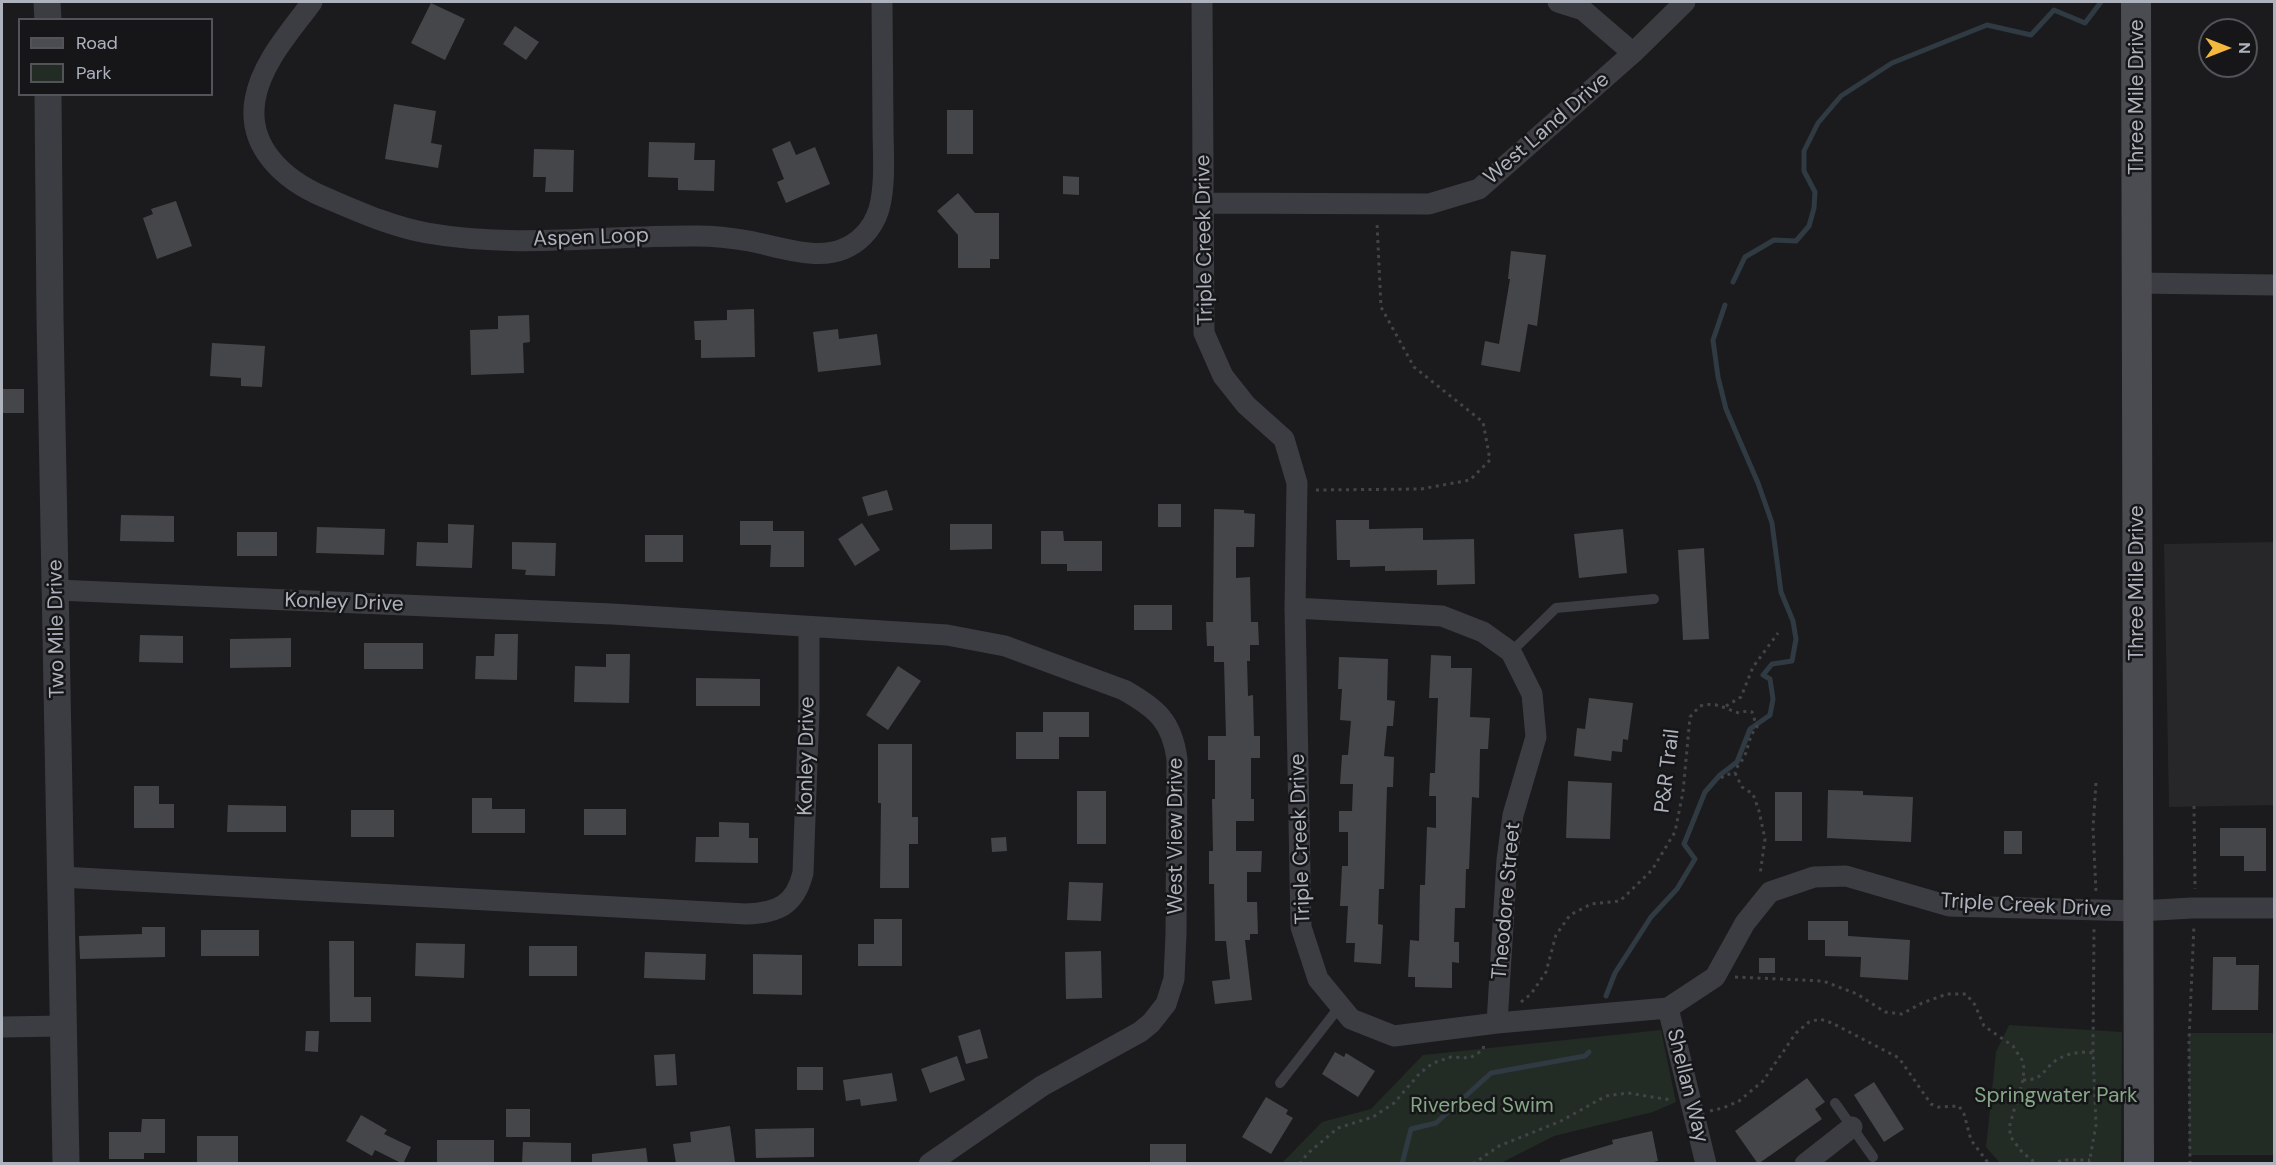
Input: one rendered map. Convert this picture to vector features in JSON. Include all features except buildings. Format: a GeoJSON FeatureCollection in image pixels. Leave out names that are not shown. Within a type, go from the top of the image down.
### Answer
{"type":"FeatureCollection","features":[{"type":"Feature","properties":{"kind":"main road","name":"Three Mile Drive"},"geometry":{"type":"LineString","coordinates":[[2136,2],[2139,1164]]}},
{"type":"Feature","properties":{"kind":"street"},"geometry":{"type":"LineString","coordinates":[[47,2],[48,18]]}},
{"type":"Feature","properties":{"kind":"street","name":"Aspen Loop"},"geometry":{"type":"LineString","coordinates":[[312,2],[266,68],[257,90],[254,113],[257,136],[274,165],[291,180],[314,193],[400,226],[467,238],[560,242],[659,235],[705,236],[822,254],[850,246],[862,237],[878,212],[882,196],[882,2]]}},
{"type":"Feature","properties":{"kind":"street","name":"Triple Creek Drive"},"geometry":{"type":"LineString","coordinates":[[1202,2],[1204,333],[1223,376],[1246,405],[1284,439],[1297,490],[1295,608],[1301,927],[1318,979],[1351,1019],[1394,1036],[1496,1023],[1668,1008],[1715,976],[1745,923],[1770,892],[1814,877],[1846,876],[1949,906],[2139,911],[2274,908]]}},
{"type":"Feature","properties":{"kind":"street"},"geometry":{"type":"LineString","coordinates":[[1558,2],[1583,9],[1633,53]]}},
{"type":"Feature","properties":{"kind":"street","name":"West Land Drive"},"geometry":{"type":"LineString","coordinates":[[1204,203],[1430,204],[1479,189],[1633,53],[1685,2]]}},
{"type":"Feature","properties":{"kind":"street","name":"Two Mile Drive"},"geometry":{"type":"LineString","coordinates":[[48,96],[66,1164]]}},
{"type":"Feature","properties":{"kind":"street"},"geometry":{"type":"LineString","coordinates":[[2137,283],[2274,285]]}},
{"type":"Feature","properties":{"kind":"street","name":"Konley Drive"},"geometry":{"type":"LineString","coordinates":[[57,590],[612,614],[809,627],[809,708],[803,873],[800,888],[791,900],[778,909],[763,914],[746,914],[61,877]]}},
{"type":"Feature","properties":{"kind":"street","name":"Theodore Street"},"geometry":{"type":"LineString","coordinates":[[1295,608],[1442,616],[1484,632],[1511,652],[1532,694],[1536,737],[1513,815],[1496,1023]]}},
{"type":"Feature","properties":{"kind":"street","name":"West View Drive"},"geometry":{"type":"LineString","coordinates":[[809,627],[947,635],[1005,646],[1115,687],[1138,698],[1163,717],[1175,744],[1176,934],[1174,979],[1166,1004],[1151,1023],[1140,1032],[1042,1086],[929,1164]]}},
{"type":"Feature","properties":{"kind":"street","name":"Shellan Way"},"geometry":{"type":"LineString","coordinates":[[1668,1008],[1706,1164]]}},
{"type":"Feature","properties":{"kind":"street"},"geometry":{"type":"LineString","coordinates":[[2,1027],[63,1026]]}},
{"type":"Feature","properties":{"kind":"street"},"geometry":{"type":"LineString","coordinates":[[1805,1164],[1852,1127]]}},
{"type":"Feature","properties":{"kind":"lane"},"geometry":{"type":"LineString","coordinates":[[1511,652],[1556,608],[1654,599]]}},
{"type":"Feature","properties":{"kind":"lane"},"geometry":{"type":"LineString","coordinates":[[1280,1083],[1340,1006]]}},
{"type":"Feature","properties":{"kind":"lane"},"geometry":{"type":"LineString","coordinates":[[1835,1103],[1873,1156]]}},
{"type":"Feature","properties":{"kind":"path"},"geometry":{"type":"LineString","coordinates":[[1297,490],[1421,489],[1470,480],[1490,460],[1483,422],[1414,367],[1381,307],[1376,204]]}},
{"type":"Feature","properties":{"kind":"path"},"geometry":{"type":"LineString","coordinates":[[1722,706],[1728,706],[1741,697],[1753,667],[1778,633]]}},
{"type":"Feature","properties":{"kind":"path","name":"P&R Trail"},"geometry":{"type":"LineString","coordinates":[[1300,1164],[1307,1154],[1338,1128],[1373,1117],[1394,1103],[1420,1073],[1433,1063],[1451,1057],[1470,1058],[1483,1050],[1496,1023],[1531,994],[1546,972],[1556,935],[1570,915],[1590,904],[1620,901],[1636,888],[1658,861],[1675,832],[1683,792],[1690,717],[1696,708],[1705,704],[1722,706]]}},
{"type":"Feature","properties":{"kind":"path"},"geometry":{"type":"LineString","coordinates":[[1722,706],[1739,713],[1752,712],[1757,727],[1752,732],[1744,756],[1735,769],[1735,773],[1742,788],[1753,794],[1765,839],[1759,884],[1762,901]]}},
{"type":"Feature","properties":{"kind":"path"},"geometry":{"type":"LineString","coordinates":[[1721,778],[1731,772],[1735,773]]}},
{"type":"Feature","properties":{"kind":"path"},"geometry":{"type":"LineString","coordinates":[[2051,1164],[2063,1160],[2090,1162],[2096,1125],[2093,1053],[2095,910],[2093,828],[2096,783]]}},
{"type":"Feature","properties":{"kind":"path"},"geometry":{"type":"LineString","coordinates":[[2190,1164],[2189,1040],[2194,908],[2194,806]]}},
{"type":"Feature","properties":{"kind":"path"},"geometry":{"type":"LineString","coordinates":[[1715,976],[1823,981],[1857,994],[1885,1012],[1902,1014],[1922,1003],[1947,994],[1966,994],[1975,1005],[1984,1026],[2013,1046],[2024,1068],[2023,1080],[2010,1124],[2010,1136],[2022,1152],[2041,1164]]}},
{"type":"Feature","properties":{"kind":"path"},"geometry":{"type":"LineString","coordinates":[[1473,1164],[1498,1146],[1561,1121],[1606,1096],[1628,1092],[1668,1099],[1694,1113],[1723,1108],[1739,1101],[1762,1081],[1796,1033],[1809,1022],[1820,1019],[1899,1058],[1931,1104],[1938,1107],[1959,1106],[1964,1114],[1971,1140],[1989,1164]]}},
{"type":"Feature","properties":{"kind":"path"},"geometry":{"type":"LineString","coordinates":[[2023,1080],[2035,1080],[2054,1062],[2068,1054],[2093,1053]]}},
{"type":"Feature","properties":{"kind":"shaded area"},"geometry":{"type":"Polygon","coordinates":[[[2274,542],[2274,805],[2169,807],[2164,544],[2274,542]]]}},
{"type":"Feature","properties":{"kind":"green space","name":"Springwater Park"},"geometry":{"type":"Polygon","coordinates":[[[2009,1025],[2122,1032],[2121,1163],[2000,1163],[1986,1147],[1996,1052],[2009,1025]]]}},
{"type":"Feature","properties":{"kind":"green space","name":"Riverbed Swim"},"geometry":{"type":"Polygon","coordinates":[[[1661,1030],[1676,1102],[1653,1112],[1554,1136],[1501,1163],[1282,1163],[1322,1122],[1371,1109],[1423,1055],[1661,1030]]]}},
{"type":"Feature","properties":{"kind":"green space"},"geometry":{"type":"Polygon","coordinates":[[[2189,1033],[2274,1033],[2274,1155],[2189,1155],[2189,1033]]]}},
{"type":"Feature","properties":{"kind":"waterway"},"geometry":{"type":"LineString","coordinates":[[1733,282],[1745,257],[1774,240],[1796,241],[1809,226],[1815,192],[1804,171],[1804,151],[1818,123],[1841,96],[1892,63],[1987,25],[2031,35],[2054,10],[2085,23],[2101,2]]}},
{"type":"Feature","properties":{"kind":"waterway"},"geometry":{"type":"LineString","coordinates":[[1606,996],[1615,973],[1651,917],[1677,889],[1695,859],[1684,844],[1705,792],[1720,775],[1737,762],[1750,729],[1770,715],[1773,699],[1770,679],[1763,675],[1772,664],[1792,661],[1796,639],[1793,621],[1781,592],[1772,523],[1758,483],[1726,409],[1718,377],[1713,340],[1725,305]]}},
{"type":"Feature","properties":{"kind":"waterway"},"geometry":{"type":"LineString","coordinates":[[1402,1164],[1411,1129],[1436,1123],[1491,1073],[1585,1056],[1589,1052]]}}]}
